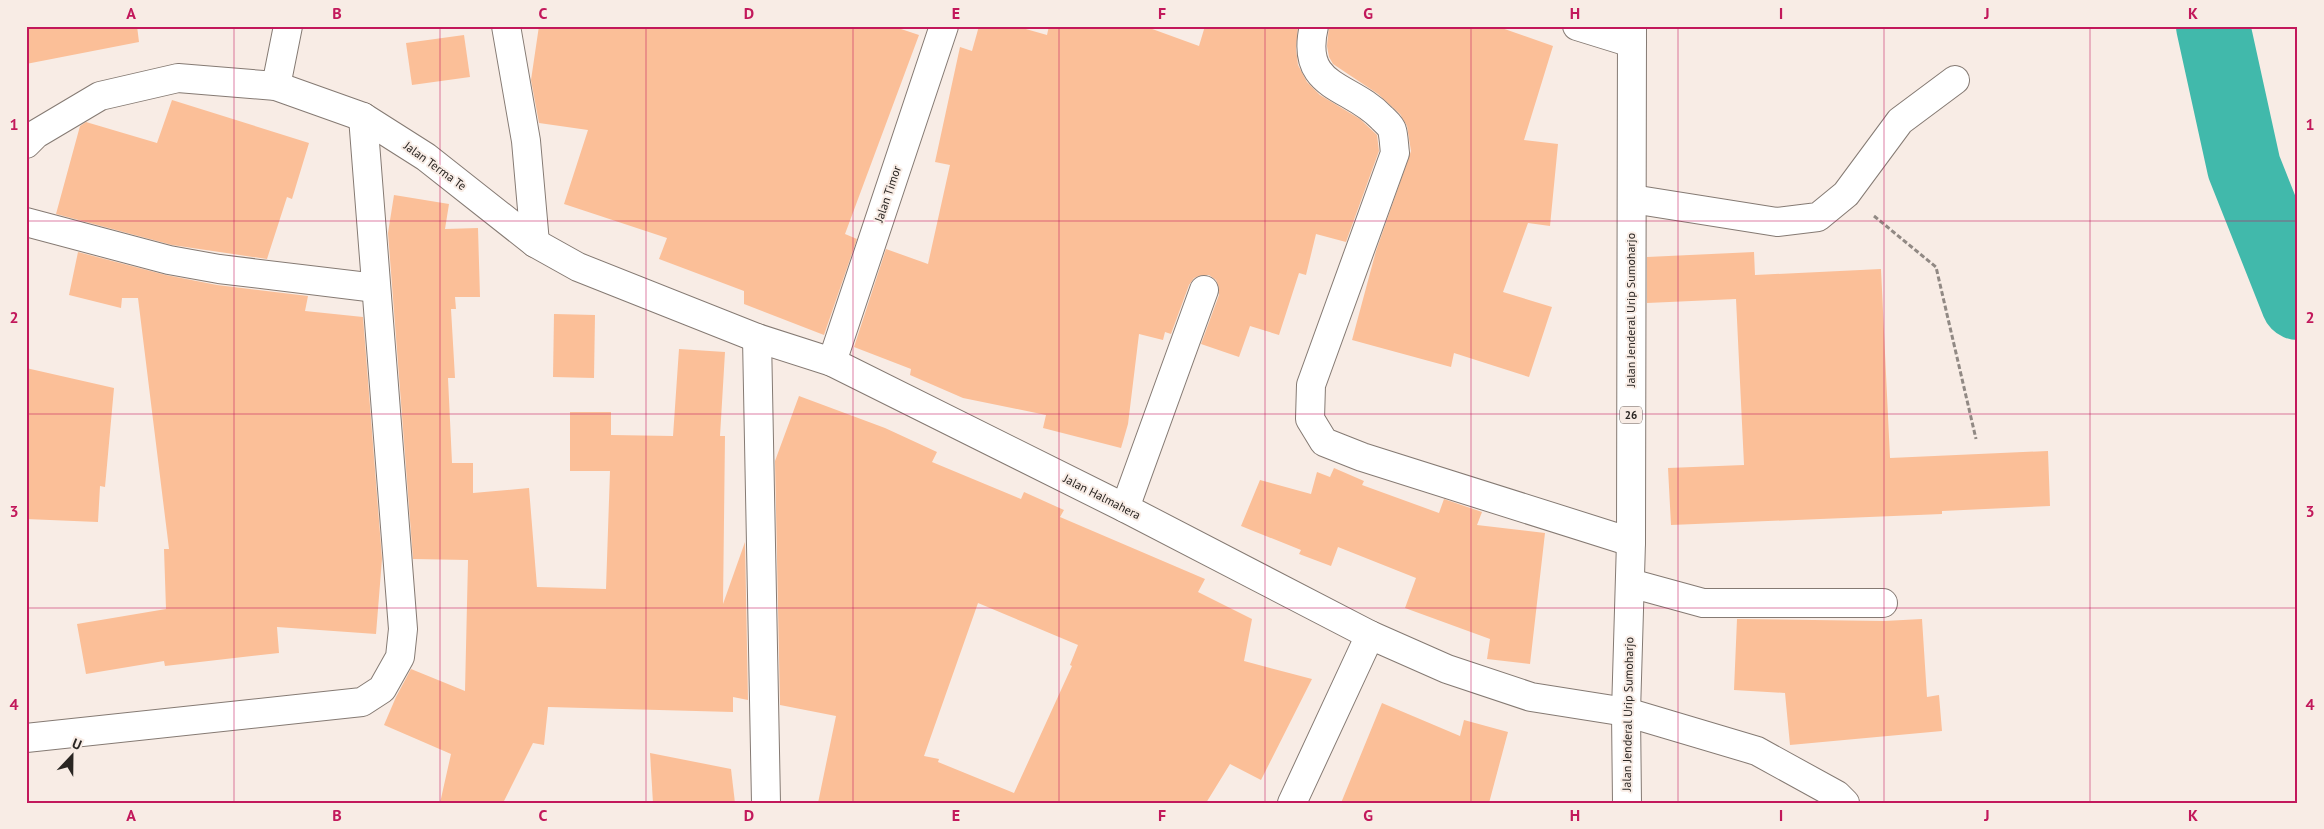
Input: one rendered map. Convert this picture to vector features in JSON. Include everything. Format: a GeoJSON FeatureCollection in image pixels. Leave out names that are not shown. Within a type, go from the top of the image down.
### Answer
{"type":"FeatureCollection","features":[{"type":"Feature","properties":{"kind":"main road"},"geometry":{"type":"LineString","coordinates":[[276,86],[288,26]]}},
{"type":"Feature","properties":{"kind":"main road"},"geometry":{"type":"LineString","coordinates":[[506,26],[526,141],[534,243]]}},
{"type":"Feature","properties":{"kind":"main road","name":"Jalan Timor"},"geometry":{"type":"LineString","coordinates":[[832,362],[944,26]]}},
{"type":"Feature","properties":{"kind":"main road"},"geometry":{"type":"LineString","coordinates":[[1314,26],[1311,40],[1312,63],[1327,82],[1373,108],[1392,128],[1395,153],[1311,385],[1310,419],[1324,442],[1362,457],[1631,542]]}},
{"type":"Feature","properties":{"kind":"main road"},"geometry":{"type":"LineString","coordinates":[[1577,26],[1632,35]]}},
{"type":"Feature","properties":{"kind":"main road","name":"Jalan Jenderal Urip Sumoharjo"},"geometry":{"type":"LineString","coordinates":[[1627,803],[1626,712],[1631,542],[1632,35]]}},
{"type":"Feature","properties":{"kind":"main road","name":"Jalan Terma Te"},"geometry":{"type":"LineString","coordinates":[[26,144],[36,134],[100,96],[178,78],[276,86],[363,117],[426,157],[534,243],[578,266],[757,338],[832,362]]}},
{"type":"Feature","properties":{"kind":"main road"},"geometry":{"type":"LineString","coordinates":[[1632,199],[1778,222],[1818,217],[1846,194],[1900,122],[1955,80]]}},
{"type":"Feature","properties":{"kind":"main road"},"geometry":{"type":"LineString","coordinates":[[26,738],[362,702],[382,688],[400,658],[403,629],[363,117]]}},
{"type":"Feature","properties":{"kind":"main road"},"geometry":{"type":"LineString","coordinates":[[26,222],[169,260],[219,269],[376,288]]}},
{"type":"Feature","properties":{"kind":"main road"},"geometry":{"type":"LineString","coordinates":[[1125,508],[1204,290]]}},
{"type":"Feature","properties":{"kind":"main road"},"geometry":{"type":"LineString","coordinates":[[757,338],[766,803]]}},
{"type":"Feature","properties":{"kind":"main road","name":"Jalan Halmahera"},"geometry":{"type":"LineString","coordinates":[[832,362],[1125,508],[1370,635],[1447,669],[1531,697],[1626,712],[1757,751],[1839,800]]}},
{"type":"Feature","properties":{"kind":"main road"},"geometry":{"type":"LineString","coordinates":[[1630,583],[1703,603],[1883,603]]}},
{"type":"Feature","properties":{"kind":"main road"},"geometry":{"type":"LineString","coordinates":[[1292,803],[1370,635]]}},
{"type":"Feature","properties":{"kind":"path"},"geometry":{"type":"LineString","coordinates":[[1846,194],[1936,267],[1976,439]]}},
{"type":"Feature","properties":{"kind":"building"},"geometry":{"type":"Polygon","coordinates":[[[26,26],[137,26],[139,42],[26,64],[26,26]]]}},
{"type":"Feature","properties":{"kind":"building"},"geometry":{"type":"Polygon","coordinates":[[[539,26],[892,26],[919,35],[845,234],[857,239],[824,335],[744,304],[744,291],[659,259],[667,238],[564,204],[588,130],[539,123],[531,80],[539,26]]]}},
{"type":"Feature","properties":{"kind":"building"},"geometry":{"type":"Polygon","coordinates":[[[979,26],[1015,26],[1047,35],[1049,26],[1144,26],[1199,46],[1205,26],[1298,26],[1296,49],[1298,65],[1307,82],[1320,95],[1360,119],[1377,135],[1379,151],[1346,242],[1316,234],[1306,275],[1299,273],[1279,335],[1250,326],[1239,357],[1201,344],[1219,295],[1216,280],[1209,275],[1194,278],[1189,285],[1171,334],[1165,332],[1163,340],[1139,334],[1128,424],[1121,448],[1043,428],[1046,415],[963,398],[910,375],[911,369],[854,347],[886,249],[928,264],[950,165],[935,162],[960,47],[972,51],[979,26]]]}},
{"type":"Feature","properties":{"kind":"building"},"geometry":{"type":"Polygon","coordinates":[[[1329,26],[1496,26],[1553,46],[1524,140],[1558,144],[1550,226],[1528,223],[1503,292],[1552,307],[1529,377],[1454,353],[1451,367],[1352,340],[1376,251],[1411,151],[1407,126],[1400,114],[1378,94],[1333,64],[1329,57],[1327,46],[1329,26]]]}},
{"type":"Feature","properties":{"kind":"building"},"geometry":{"type":"Polygon","coordinates":[[[464,35],[470,77],[412,85],[406,43],[464,35]]]}},
{"type":"Feature","properties":{"kind":"building"},"geometry":{"type":"Polygon","coordinates":[[[172,100],[309,143],[292,199],[287,197],[267,259],[172,245],[56,214],[80,126],[86,122],[157,143],[172,100]]]}},
{"type":"Feature","properties":{"kind":"building"},"geometry":{"type":"Polygon","coordinates":[[[394,195],[449,204],[445,229],[478,228],[480,297],[455,297],[456,309],[451,309],[455,378],[448,378],[452,463],[473,463],[473,493],[529,488],[537,587],[606,589],[610,471],[570,471],[570,412],[611,412],[611,435],[673,436],[679,349],[725,352],[720,436],[725,436],[723,604],[745,542],[748,700],[733,697],[733,712],[548,707],[544,745],[533,743],[503,803],[440,803],[451,754],[384,725],[411,669],[465,691],[468,560],[413,559],[388,233],[394,195]]]}},
{"type":"Feature","properties":{"kind":"building"},"geometry":{"type":"Polygon","coordinates":[[[78,252],[166,275],[217,285],[308,296],[305,311],[363,317],[382,559],[376,634],[277,627],[279,653],[165,666],[164,661],[86,674],[77,624],[166,609],[164,549],[169,549],[138,298],[122,298],[121,308],[69,295],[78,252]]]}},
{"type":"Feature","properties":{"kind":"building"},"geometry":{"type":"Polygon","coordinates":[[[1754,252],[1755,275],[1881,269],[1890,458],[2048,451],[2050,506],[1942,511],[1942,514],[1671,525],[1668,468],[1744,465],[1736,299],[1647,303],[1647,257],[1754,252]]]}},
{"type":"Feature","properties":{"kind":"building"},"geometry":{"type":"Polygon","coordinates":[[[554,314],[595,315],[594,378],[553,377],[554,314]]]}},
{"type":"Feature","properties":{"kind":"building"},"geometry":{"type":"Polygon","coordinates":[[[26,368],[114,388],[105,487],[100,486],[98,522],[26,519],[26,368]]]}},
{"type":"Feature","properties":{"kind":"building"},"geometry":{"type":"Polygon","coordinates":[[[799,396],[885,428],[937,452],[932,462],[1021,499],[1024,492],[1064,510],[1060,517],[1205,579],[1198,592],[1252,619],[1244,661],[1312,679],[1261,780],[1230,764],[1206,803],[818,803],[836,716],[780,705],[775,461],[799,396]],[[978,603],[924,756],[939,759],[938,762],[1014,793],[1072,666],[1070,665],[1078,645],[978,603]]]}},
{"type":"Feature","properties":{"kind":"building"},"geometry":{"type":"Polygon","coordinates":[[[1334,468],[1364,481],[1362,485],[1439,513],[1444,499],[1482,512],[1477,525],[1545,533],[1530,664],[1487,659],[1490,639],[1405,608],[1416,578],[1338,547],[1331,566],[1299,554],[1301,550],[1241,526],[1260,480],[1311,494],[1317,472],[1330,477],[1334,468]]]}},
{"type":"Feature","properties":{"kind":"building"},"geometry":{"type":"Polygon","coordinates":[[[1737,619],[1884,621],[1922,619],[1927,697],[1939,695],[1942,731],[1790,745],[1785,693],[1734,690],[1737,619]]]}},
{"type":"Feature","properties":{"kind":"building"},"geometry":{"type":"Polygon","coordinates":[[[1382,703],[1460,736],[1464,720],[1508,732],[1489,803],[1341,803],[1382,703]]]}},
{"type":"Feature","properties":{"kind":"building"},"geometry":{"type":"Polygon","coordinates":[[[650,753],[731,769],[735,803],[653,803],[650,753]]]}},
{"type":"Feature","properties":{"kind":"waterway"},"geometry":{"type":"LineString","coordinates":[[2213,26],[2244,167],[2298,303]]}}]}
